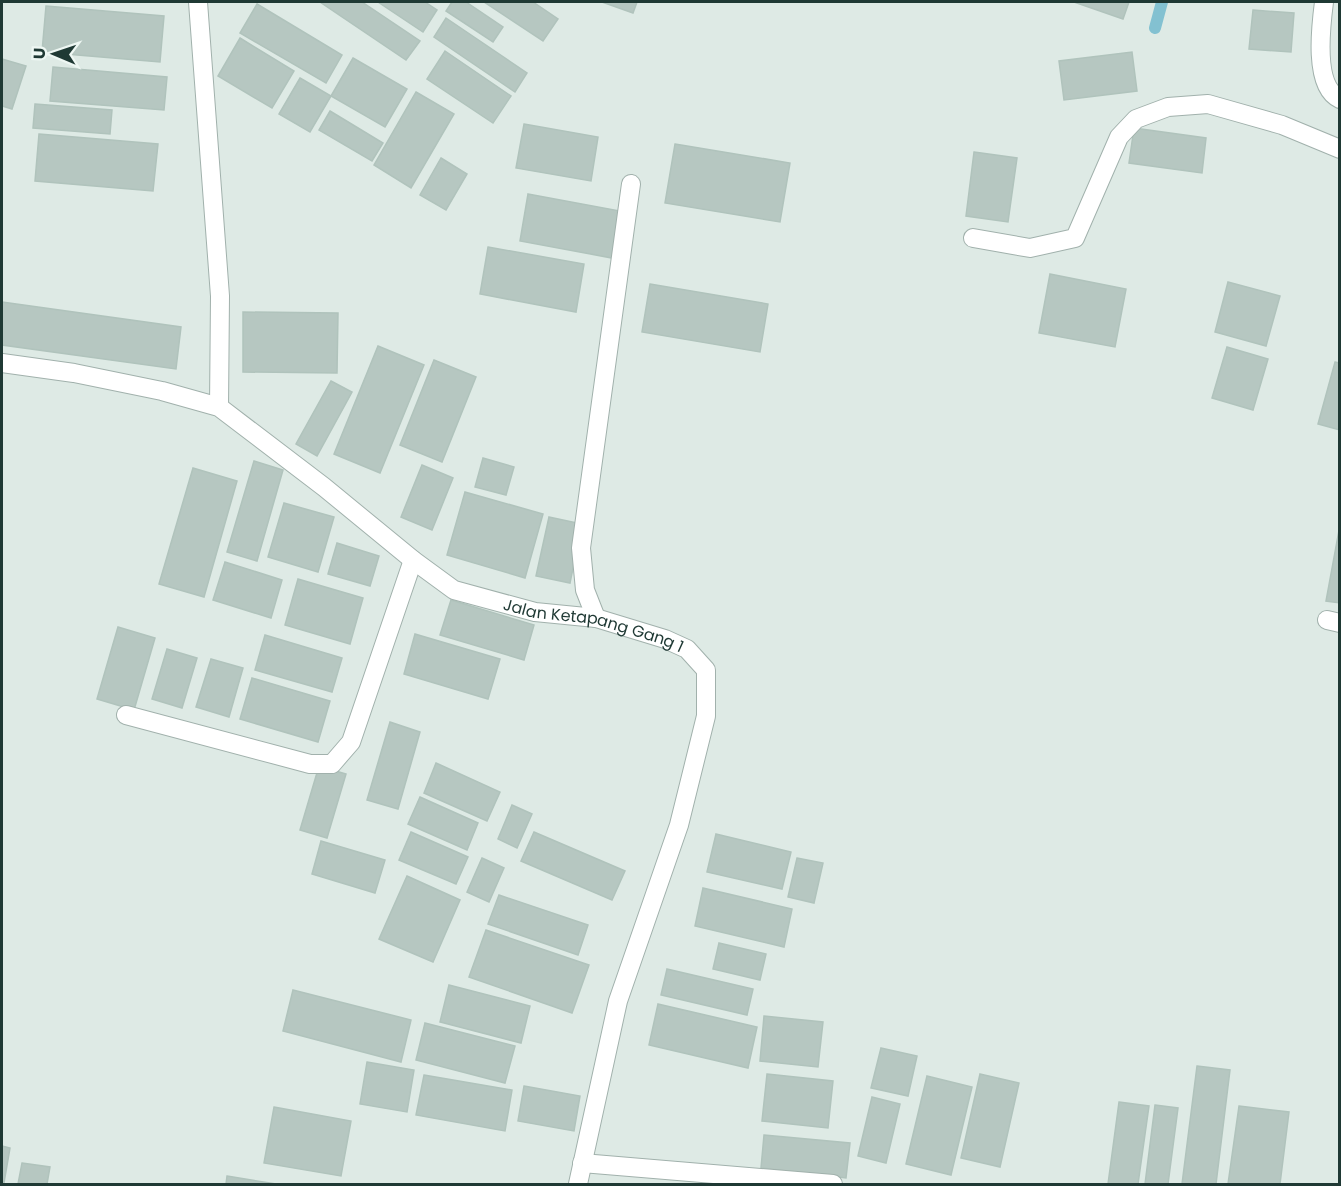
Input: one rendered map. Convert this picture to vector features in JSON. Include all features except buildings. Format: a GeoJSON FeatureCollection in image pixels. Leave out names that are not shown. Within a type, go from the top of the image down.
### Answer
{"type":"FeatureCollection","features":[{"type":"Feature","properties":{"kind":"street"},"geometry":{"type":"LineString","coordinates":[[2,363],[74,373],[129,384],[219,407],[220,296],[198,2]]}},
{"type":"Feature","properties":{"kind":"street"},"geometry":{"type":"LineString","coordinates":[[1324,2],[1320,36],[1323,74],[1326,88],[1340,99]]}},
{"type":"Feature","properties":{"kind":"street"},"geometry":{"type":"LineString","coordinates":[[973,238],[1030,248],[1075,238],[1119,137],[1136,119],[1168,107],[1208,104],[1282,125],[1340,149]]}},
{"type":"Feature","properties":{"kind":"street"},"geometry":{"type":"LineString","coordinates":[[596,618],[585,590],[581,548],[631,184]]}},
{"type":"Feature","properties":{"kind":"street","name":"Jalan Ketapang Gang 1"},"geometry":{"type":"LineString","coordinates":[[219,407],[454,590],[535,612],[596,618],[665,639],[687,649],[706,670],[706,716],[679,825],[618,1001],[578,1185]]}},
{"type":"Feature","properties":{"kind":"street"},"geometry":{"type":"LineString","coordinates":[[126,715],[310,764],[332,764],[351,742],[413,560]]}},
{"type":"Feature","properties":{"kind":"street"},"geometry":{"type":"LineString","coordinates":[[582,1163],[833,1185]]}},
{"type":"Feature","properties":{"kind":"waterway"},"geometry":{"type":"LineString","coordinates":[[1155,28],[1162,2]]}}]}
